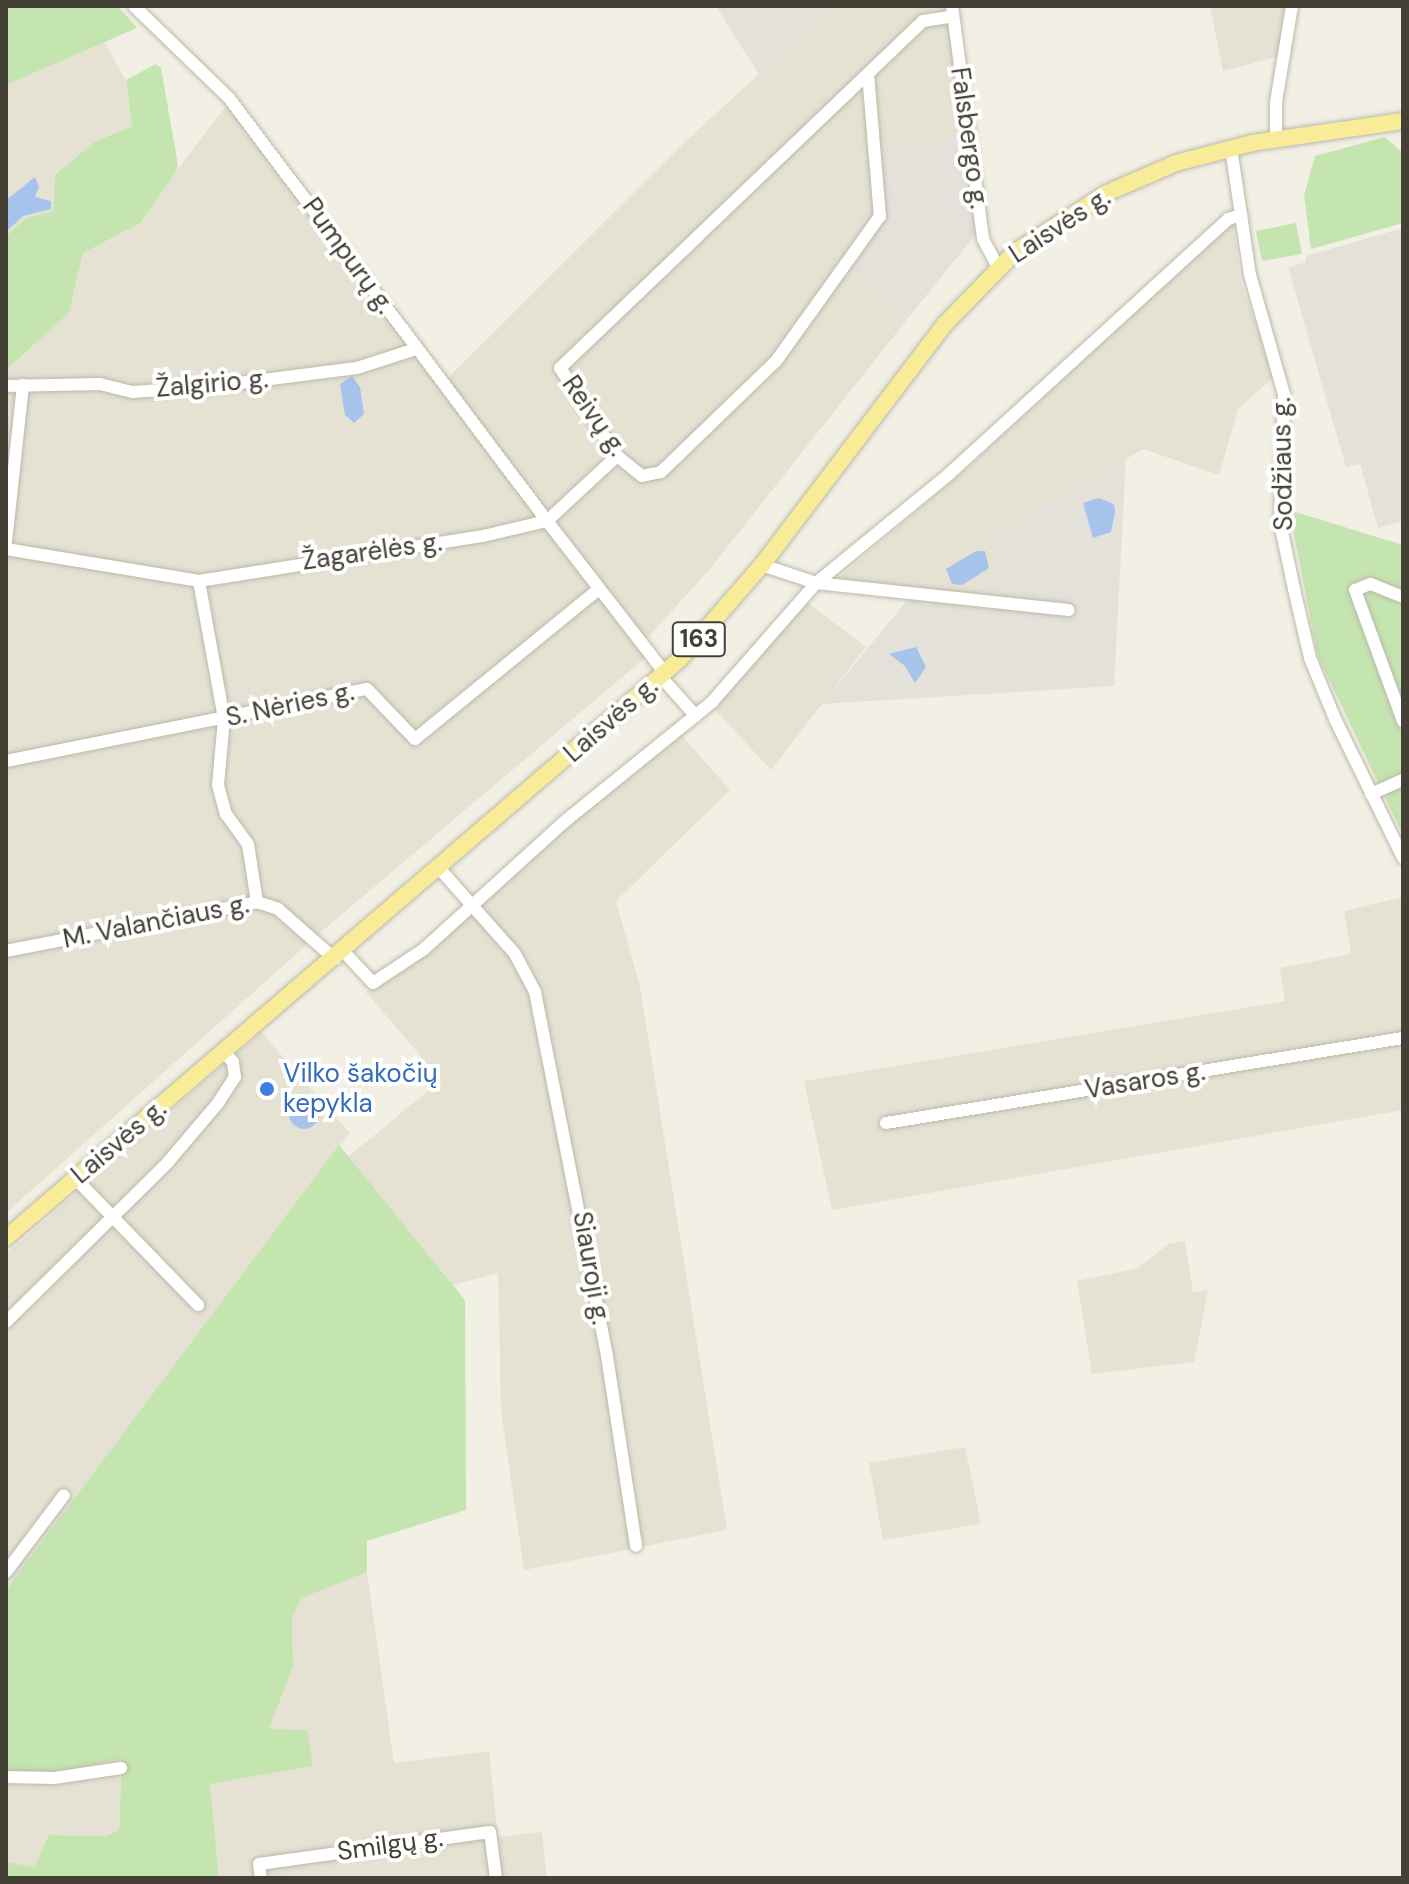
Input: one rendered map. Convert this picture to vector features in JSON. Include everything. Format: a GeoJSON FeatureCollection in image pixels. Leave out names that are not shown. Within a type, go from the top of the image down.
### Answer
{"type":"FeatureCollection","features":[{"type":"Feature","properties":{"kind":"main road","name":"Laisvės g."},"geometry":{"type":"LineString","coordinates":[[6,1238],[340,955],[663,675],[762,565],[936,335],[998,267],[1035,236],[1107,193],[1176,163],[1276,139],[1403,121]]}},
{"type":"Feature","properties":{"kind":"street","name":"Pumpurų g."},"geometry":{"type":"LineString","coordinates":[[134,6],[229,98],[547,521]]}},
{"type":"Feature","properties":{"kind":"street"},"geometry":{"type":"LineString","coordinates":[[1276,139],[1276,102],[1292,6]]}},
{"type":"Feature","properties":{"kind":"street","name":"Reivų g."},"geometry":{"type":"LineString","coordinates":[[868,74],[880,216],[776,361],[661,472],[647,478],[617,456],[560,368],[923,21],[952,11]]}},
{"type":"Feature","properties":{"kind":"street","name":"Falsbergo g."},"geometry":{"type":"LineString","coordinates":[[952,11],[983,239],[998,267]]}},
{"type":"Feature","properties":{"kind":"street","name":"Sodžiaus g."},"geometry":{"type":"LineString","coordinates":[[1231,148],[1250,275],[1284,394],[1280,523],[1310,658],[1403,858]]}},
{"type":"Feature","properties":{"kind":"street"},"geometry":{"type":"LineString","coordinates":[[472,905],[696,716],[753,659],[816,583],[949,474],[1228,219],[1241,215]]}},
{"type":"Feature","properties":{"kind":"street","name":"Žalgirio g."},"geometry":{"type":"LineString","coordinates":[[6,386],[100,384],[133,392],[216,386],[357,368],[416,349]]}},
{"type":"Feature","properties":{"kind":"street"},"geometry":{"type":"LineString","coordinates":[[6,542],[23,385]]}},
{"type":"Feature","properties":{"kind":"street"},"geometry":{"type":"LineString","coordinates":[[617,456],[547,521],[696,716]]}},
{"type":"Feature","properties":{"kind":"street","name":"Žagarėlės g."},"geometry":{"type":"LineString","coordinates":[[6,549],[199,581],[444,543],[547,521]]}},
{"type":"Feature","properties":{"kind":"street"},"geometry":{"type":"LineString","coordinates":[[762,565],[816,583],[1069,610]]}},
{"type":"Feature","properties":{"kind":"street"},"geometry":{"type":"LineString","coordinates":[[199,581],[224,719],[218,785],[226,814],[248,844],[257,902]]}},
{"type":"Feature","properties":{"kind":"street"},"geometry":{"type":"LineString","coordinates":[[1402,715],[1356,596],[1357,586],[1370,584],[1403,597]]}},
{"type":"Feature","properties":{"kind":"street","name":"S. Nėries g."},"geometry":{"type":"LineString","coordinates":[[6,761],[367,689],[415,739],[599,589]]}},
{"type":"Feature","properties":{"kind":"street"},"geometry":{"type":"LineString","coordinates":[[1371,794],[1403,780]]}},
{"type":"Feature","properties":{"kind":"street","name":"Siauroji g."},"geometry":{"type":"LineString","coordinates":[[439,868],[515,954],[535,992],[601,1325],[636,1546]]}},
{"type":"Feature","properties":{"kind":"street","name":"M. Valančiaus g."},"geometry":{"type":"LineString","coordinates":[[6,951],[257,902],[278,909],[340,955],[368,981],[378,983],[472,905]]}},
{"type":"Feature","properties":{"kind":"street","name":"Vasaros g."},"geometry":{"type":"LineString","coordinates":[[886,1123],[1403,1038]]}},
{"type":"Feature","properties":{"kind":"street"},"geometry":{"type":"LineString","coordinates":[[6,1322],[168,1162],[231,1085],[235,1068],[225,1053]]}},
{"type":"Feature","properties":{"kind":"street"},"geometry":{"type":"LineString","coordinates":[[75,1178],[198,1305]]}},
{"type":"Feature","properties":{"kind":"street"},"geometry":{"type":"LineString","coordinates":[[6,1572],[64,1495]]}},
{"type":"Feature","properties":{"kind":"street"},"geometry":{"type":"LineString","coordinates":[[6,1777],[54,1778],[121,1768]]}},
{"type":"Feature","properties":{"kind":"street","name":"Smilgų g."},"geometry":{"type":"LineString","coordinates":[[261,1878],[259,1864],[490,1832],[496,1878]]}},
{"type":"Feature","properties":{"kind":"shaded area"},"geometry":{"type":"Polygon","coordinates":[[[716,6],[832,6],[759,75],[716,6]]]}},
{"type":"Feature","properties":{"kind":"shaded area"},"geometry":{"type":"Polygon","coordinates":[[[832,6],[946,6],[964,136],[882,146],[886,209],[848,269],[909,317],[709,570],[645,641],[445,381],[685,142],[832,6]]]}},
{"type":"Feature","properties":{"kind":"shaded area"},"geometry":{"type":"Polygon","coordinates":[[[1210,6],[1288,6],[1281,56],[1223,71],[1210,6]]]}},
{"type":"Feature","properties":{"kind":"shaded area"},"geometry":{"type":"Polygon","coordinates":[[[104,42],[126,80],[132,126],[94,142],[67,165],[54,186],[53,212],[25,219],[6,236],[6,85],[104,42]]]}},
{"type":"Feature","properties":{"kind":"shaded area"},"geometry":{"type":"Polygon","coordinates":[[[227,105],[646,657],[321,932],[6,1213],[6,370],[69,313],[83,253],[109,237],[173,175],[227,105]]]}},
{"type":"Feature","properties":{"kind":"shaded area"},"geometry":{"type":"Polygon","coordinates":[[[964,136],[976,234],[909,317],[848,269],[886,209],[881,146],[964,136]]]}},
{"type":"Feature","properties":{"kind":"shaded area"},"geometry":{"type":"Polygon","coordinates":[[[1233,221],[1240,279],[1274,377],[1238,409],[1219,475],[1143,449],[991,539],[1000,562],[976,596],[838,578],[970,466],[1233,221]]]}},
{"type":"Feature","properties":{"kind":"shaded area"},"geometry":{"type":"Polygon","coordinates":[[[1403,228],[1403,521],[1378,528],[1360,464],[1346,467],[1288,267],[1306,262],[1306,256],[1403,228]]]}},
{"type":"Feature","properties":{"kind":"shaded area"},"geometry":{"type":"Polygon","coordinates":[[[1126,459],[1114,686],[822,704],[917,588],[976,596],[1000,562],[990,539],[1126,459]]]}},
{"type":"Feature","properties":{"kind":"shaded area"},"geometry":{"type":"Polygon","coordinates":[[[799,596],[866,647],[771,770],[708,702],[799,596]]]}},
{"type":"Feature","properties":{"kind":"shaded area"},"geometry":{"type":"Polygon","coordinates":[[[677,730],[730,790],[616,901],[640,987],[727,1530],[524,1570],[501,1410],[498,1273],[453,1285],[348,1157],[441,1080],[366,992],[677,730]]]}},
{"type":"Feature","properties":{"kind":"shaded area"},"geometry":{"type":"Polygon","coordinates":[[[1403,897],[1403,1110],[832,1210],[804,1081],[1285,1001],[1280,968],[1351,954],[1344,911],[1403,897]]]}},
{"type":"Feature","properties":{"kind":"shaded area"},"geometry":{"type":"Polygon","coordinates":[[[261,1032],[350,1133],[6,1590],[6,1254],[261,1032]]]}},
{"type":"Feature","properties":{"kind":"shaded area"},"geometry":{"type":"Polygon","coordinates":[[[1185,1241],[1193,1292],[1208,1290],[1194,1362],[1092,1374],[1077,1281],[1138,1268],[1168,1244],[1185,1241]]]}},
{"type":"Feature","properties":{"kind":"shaded area"},"geometry":{"type":"Polygon","coordinates":[[[965,1447],[981,1524],[883,1540],[869,1463],[965,1447]]]}},
{"type":"Feature","properties":{"kind":"shaded area"},"geometry":{"type":"Polygon","coordinates":[[[367,1572],[394,1763],[489,1751],[498,1837],[542,1832],[547,1878],[219,1878],[210,1784],[313,1766],[269,1729],[293,1667],[292,1618],[302,1598],[367,1572]]]}},
{"type":"Feature","properties":{"kind":"shaded area"},"geometry":{"type":"Polygon","coordinates":[[[122,1757],[119,1830],[106,1836],[49,1835],[34,1867],[6,1862],[6,1796],[11,1772],[61,1772],[122,1757]]]}},
{"type":"Feature","properties":{"kind":"green space"},"geometry":{"type":"Polygon","coordinates":[[[6,6],[118,6],[137,28],[6,85],[6,6]]]}},
{"type":"Feature","properties":{"kind":"green space"},"geometry":{"type":"Polygon","coordinates":[[[156,64],[161,68],[178,165],[174,175],[140,223],[83,253],[69,313],[6,370],[6,236],[25,219],[53,211],[55,175],[94,142],[132,126],[126,80],[156,64]]]}},
{"type":"Feature","properties":{"kind":"green space"},"geometry":{"type":"Polygon","coordinates":[[[1385,137],[1403,153],[1403,223],[1311,249],[1304,195],[1315,156],[1385,137]]]}},
{"type":"Feature","properties":{"kind":"green space"},"geometry":{"type":"Polygon","coordinates":[[[1296,223],[1302,254],[1262,261],[1256,231],[1296,223]]]}},
{"type":"Feature","properties":{"kind":"green space"},"geometry":{"type":"Polygon","coordinates":[[[1289,510],[1403,545],[1403,835],[1318,656],[1289,510]]]}},
{"type":"Feature","properties":{"kind":"green space"},"geometry":{"type":"Polygon","coordinates":[[[339,1145],[465,1300],[466,1510],[367,1541],[367,1572],[302,1598],[292,1618],[293,1667],[269,1729],[307,1730],[313,1766],[210,1784],[219,1878],[6,1878],[6,1862],[34,1867],[49,1835],[106,1836],[119,1830],[122,1758],[61,1772],[12,1772],[6,1796],[6,1590],[339,1145]]]}},
{"type":"Feature","properties":{"kind":"water"},"geometry":{"type":"Polygon","coordinates":[[[35,177],[39,187],[35,197],[51,201],[51,209],[23,216],[6,232],[6,200],[35,177]]]}},
{"type":"Feature","properties":{"kind":"water"},"geometry":{"type":"Polygon","coordinates":[[[352,376],[360,387],[364,414],[354,423],[345,415],[340,384],[352,376]]]}},
{"type":"Feature","properties":{"kind":"water"},"geometry":{"type":"Polygon","coordinates":[[[1099,498],[1114,504],[1115,512],[1111,532],[1093,538],[1083,503],[1099,498]]]}},
{"type":"Feature","properties":{"kind":"water"},"geometry":{"type":"Polygon","coordinates":[[[976,551],[985,551],[989,568],[962,585],[952,584],[946,569],[976,551]]]}},
{"type":"Feature","properties":{"kind":"water"},"geometry":{"type":"Polygon","coordinates":[[[916,647],[926,667],[915,683],[905,666],[889,654],[916,647]]]}},
{"type":"Feature","properties":{"kind":"water"},"geometry":{"type":"Polygon","coordinates":[[[304,1099],[315,1103],[319,1114],[315,1125],[304,1129],[293,1125],[289,1114],[293,1103],[304,1099]]]}},
{"type":"Feature","properties":{"kind":"place","name":"Vilko šakočių kepykla"},"geometry":{"type":"Point","coordinates":[267,1089]}}]}
